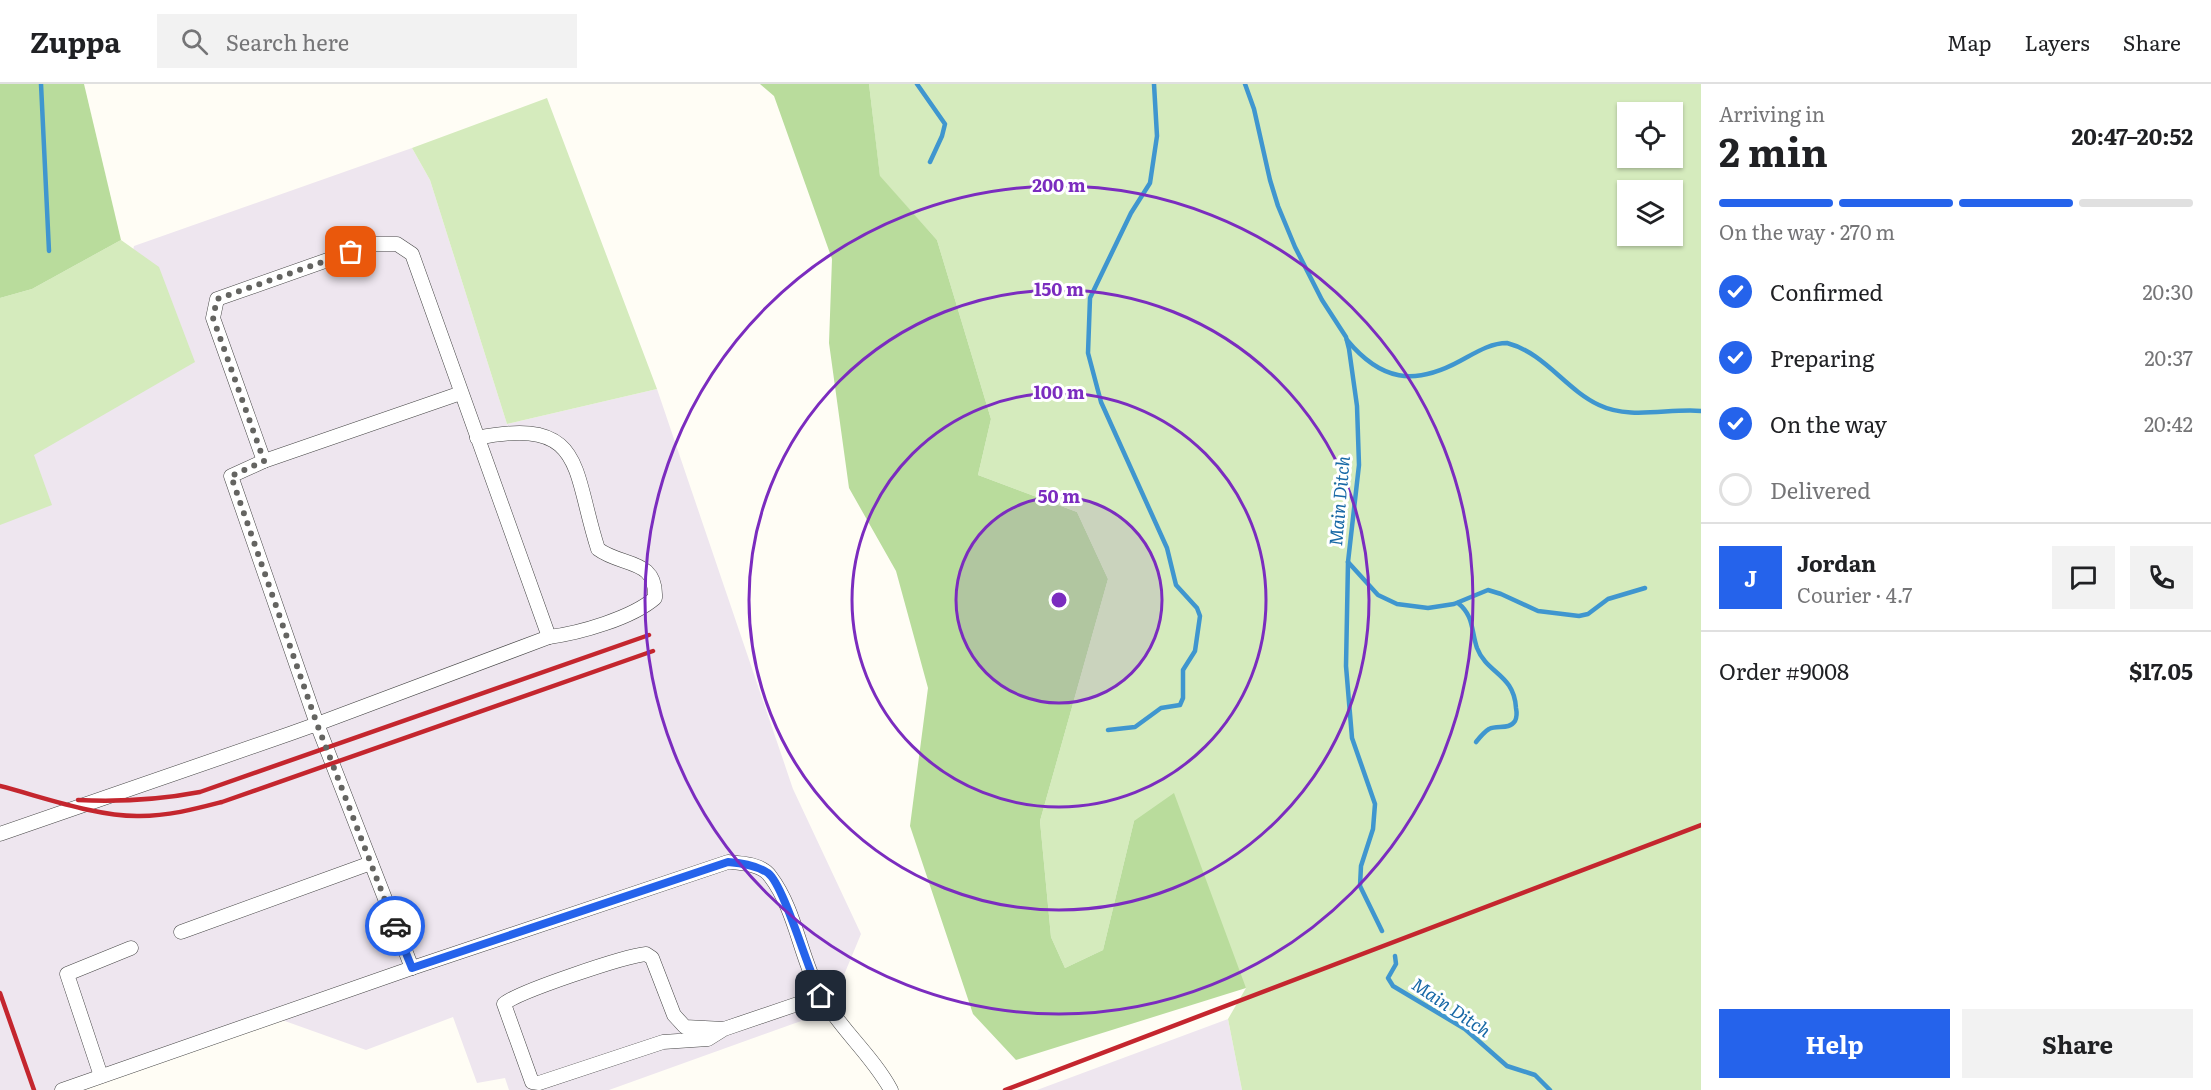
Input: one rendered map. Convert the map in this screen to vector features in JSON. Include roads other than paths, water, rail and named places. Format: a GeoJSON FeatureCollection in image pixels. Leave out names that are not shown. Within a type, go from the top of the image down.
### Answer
{"type":"FeatureCollection","features":[{"type":"Feature","properties":{"kind":"street"},"geometry":{"type":"LineString","coordinates":[[264,461],[213,318],[217,299],[373,244],[397,244],[412,254],[549,637]]}},
{"type":"Feature","properties":{"kind":"street"},"geometry":{"type":"LineString","coordinates":[[412,968],[317,724],[231,476],[264,461],[461,393]]}},
{"type":"Feature","properties":{"kind":"street"},"geometry":{"type":"LineString","coordinates":[[0,834],[317,724],[549,637],[585,630],[646,605],[655,598],[651,576],[643,567],[606,555],[598,549],[580,481],[566,449],[555,440],[534,434],[512,433],[477,438]]}},
{"type":"Feature","properties":{"kind":"street"},"geometry":{"type":"LineString","coordinates":[[181,932],[370,862]]}},
{"type":"Feature","properties":{"kind":"street"},"geometry":{"type":"LineString","coordinates":[[62,1090],[412,968],[728,862],[746,863],[769,874],[786,905],[810,976],[821,996],[833,1016],[882,1073],[891,1090]]}},
{"type":"Feature","properties":{"kind":"street"},"geometry":{"type":"LineString","coordinates":[[101,1076],[67,974],[131,948]]}},
{"type":"Feature","properties":{"kind":"street"},"geometry":{"type":"LineString","coordinates":[[724,1029],[685,1027],[674,1015],[652,958],[646,954],[537,989],[509,999],[504,1004],[532,1082],[539,1083],[663,1042],[708,1039],[724,1029],[821,996]]}},
{"type":"Feature","properties":{"kind":"waterway"},"geometry":{"type":"LineString","coordinates":[[41,84],[49,251]]}},
{"type":"Feature","properties":{"kind":"waterway"},"geometry":{"type":"LineString","coordinates":[[917,84],[945,124],[930,162]]}},
{"type":"Feature","properties":{"kind":"waterway"},"geometry":{"type":"LineString","coordinates":[[1108,730],[1135,727],[1161,708],[1180,705],[1183,698],[1183,670],[1195,651],[1200,616],[1197,608],[1176,585],[1167,548],[1101,402],[1088,353],[1090,298],[1131,213],[1150,183],[1157,136],[1154,84]]}},
{"type":"Feature","properties":{"kind":"waterway","name":"Main Ditch"},"geometry":{"type":"LineString","coordinates":[[1245,84],[1254,109],[1278,206],[1295,247],[1322,300],[1346,337],[1349,349],[1357,406],[1359,465],[1348,562],[1346,666],[1352,738],[1375,804],[1373,829],[1361,866],[1360,886],[1382,931]]}},
{"type":"Feature","properties":{"kind":"waterway"},"geometry":{"type":"LineString","coordinates":[[1347,340],[1373,364],[1399,375],[1413,376],[1443,369],[1489,347],[1507,343],[1533,355],[1576,390],[1599,405],[1636,413],[1701,411]]}},
{"type":"Feature","properties":{"kind":"waterway"},"geometry":{"type":"LineString","coordinates":[[1348,562],[1378,595],[1397,604],[1428,608],[1454,604],[1488,590],[1538,611],[1579,616],[1588,614],[1608,599],[1645,588]]}},
{"type":"Feature","properties":{"kind":"waterway"},"geometry":{"type":"LineString","coordinates":[[1458,603],[1467,613],[1481,657],[1510,688],[1516,710],[1513,724],[1489,729],[1476,742]]}},
{"type":"Feature","properties":{"kind":"waterway","name":"Main Ditch"},"geometry":{"type":"LineString","coordinates":[[1395,956],[1396,964],[1388,978],[1393,986],[1465,1029],[1507,1066],[1535,1075],[1550,1090]]}},
{"type":"Feature","properties":{"kind":"railway"},"geometry":{"type":"LineString","coordinates":[[78,800],[139,800],[200,792],[649,635]]}},
{"type":"Feature","properties":{"kind":"railway"},"geometry":{"type":"LineString","coordinates":[[0,786],[70,806],[106,813],[140,816],[182,812],[222,802],[653,651]]}},
{"type":"Feature","properties":{"kind":"railway"},"geometry":{"type":"LineString","coordinates":[[1005,1090],[1701,825]]}},
{"type":"Feature","properties":{"kind":"railway"},"geometry":{"type":"LineString","coordinates":[[0,993],[34,1090]]}}]}
